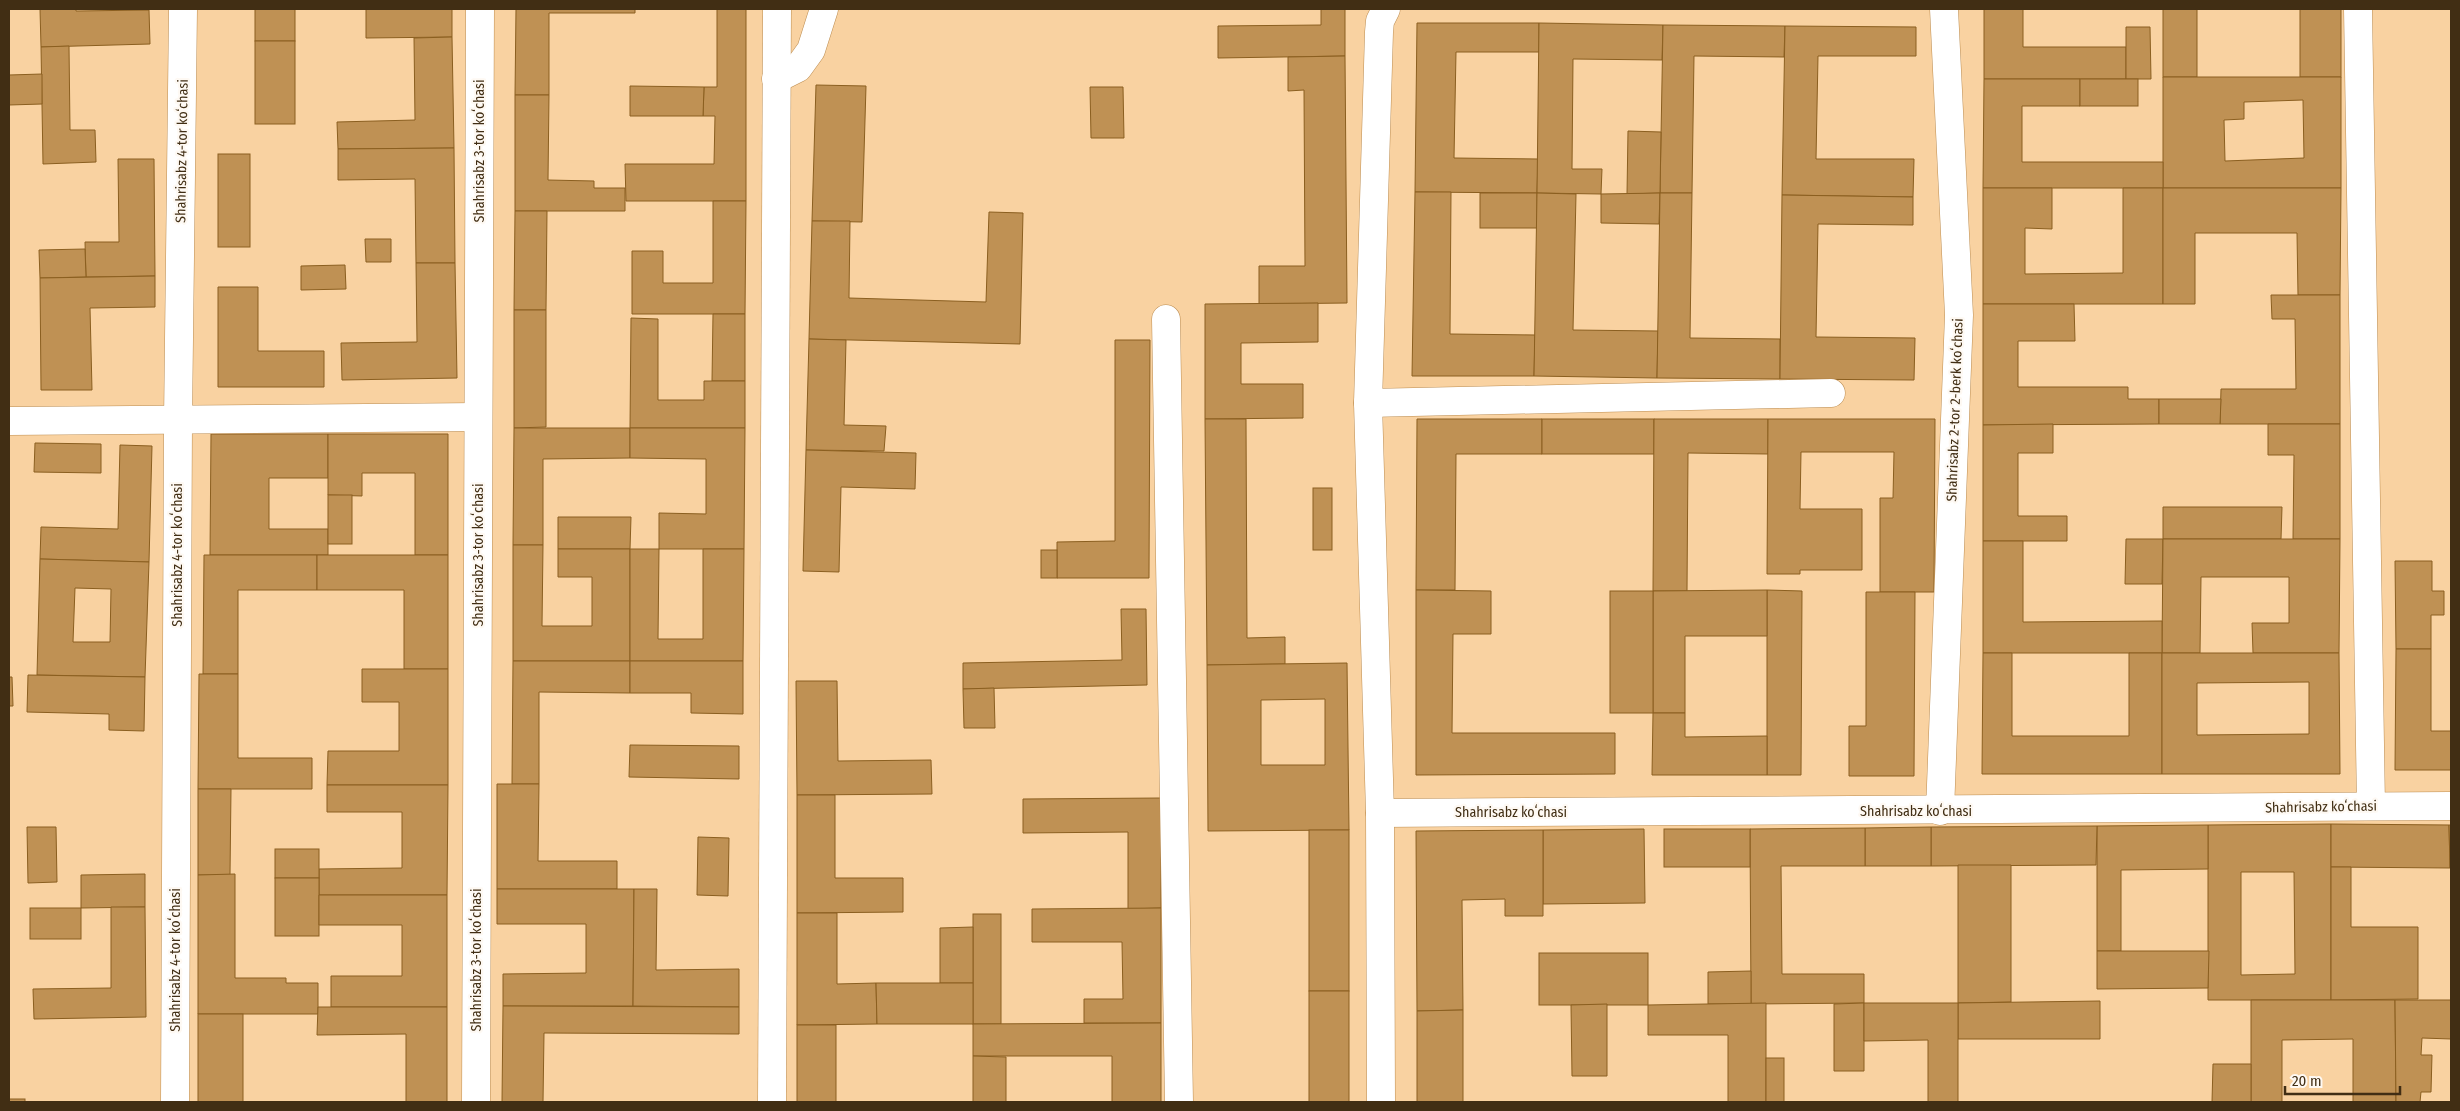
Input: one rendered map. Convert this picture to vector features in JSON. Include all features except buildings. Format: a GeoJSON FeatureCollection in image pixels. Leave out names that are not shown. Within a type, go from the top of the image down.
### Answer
{"type":"FeatureCollection","features":[{"type":"Feature","properties":{"kind":"street","name":"Shahrisabz 4-tor koʻchasi"},"geometry":{"type":"LineString","coordinates":[[174,1102],[178,421],[183,9]]}},
{"type":"Feature","properties":{"kind":"street","name":"Shahrisabz 3-tor koʻchasi"},"geometry":{"type":"LineString","coordinates":[[476,1102],[480,9]]}},
{"type":"Feature","properties":{"kind":"street"},"geometry":{"type":"LineString","coordinates":[[772,1102],[777,9]]}},
{"type":"Feature","properties":{"kind":"street"},"geometry":{"type":"LineString","coordinates":[[776,79],[798,68],[810,50],[824,9]]}},
{"type":"Feature","properties":{"kind":"street"},"geometry":{"type":"LineString","coordinates":[[1381,1102],[1380,813],[1368,403],[1378,32],[1386,9]]}},
{"type":"Feature","properties":{"kind":"street","name":"Shahrisabz 2-tor 2-berk koʻchasi"},"geometry":{"type":"LineString","coordinates":[[1940,811],[1959,315],[1944,9]]}},
{"type":"Feature","properties":{"kind":"street"},"geometry":{"type":"LineString","coordinates":[[2358,9],[2371,806]]}},
{"type":"Feature","properties":{"kind":"street"},"geometry":{"type":"LineString","coordinates":[[1166,319],[1179,1102]]}},
{"type":"Feature","properties":{"kind":"street"},"geometry":{"type":"LineString","coordinates":[[1368,403],[1831,393]]}},
{"type":"Feature","properties":{"kind":"street"},"geometry":{"type":"LineString","coordinates":[[9,421],[478,417]]}},
{"type":"Feature","properties":{"kind":"street","name":"Shahrisabz koʻchasi"},"geometry":{"type":"LineString","coordinates":[[1380,813],[1940,811],[2451,806]]}}]}
